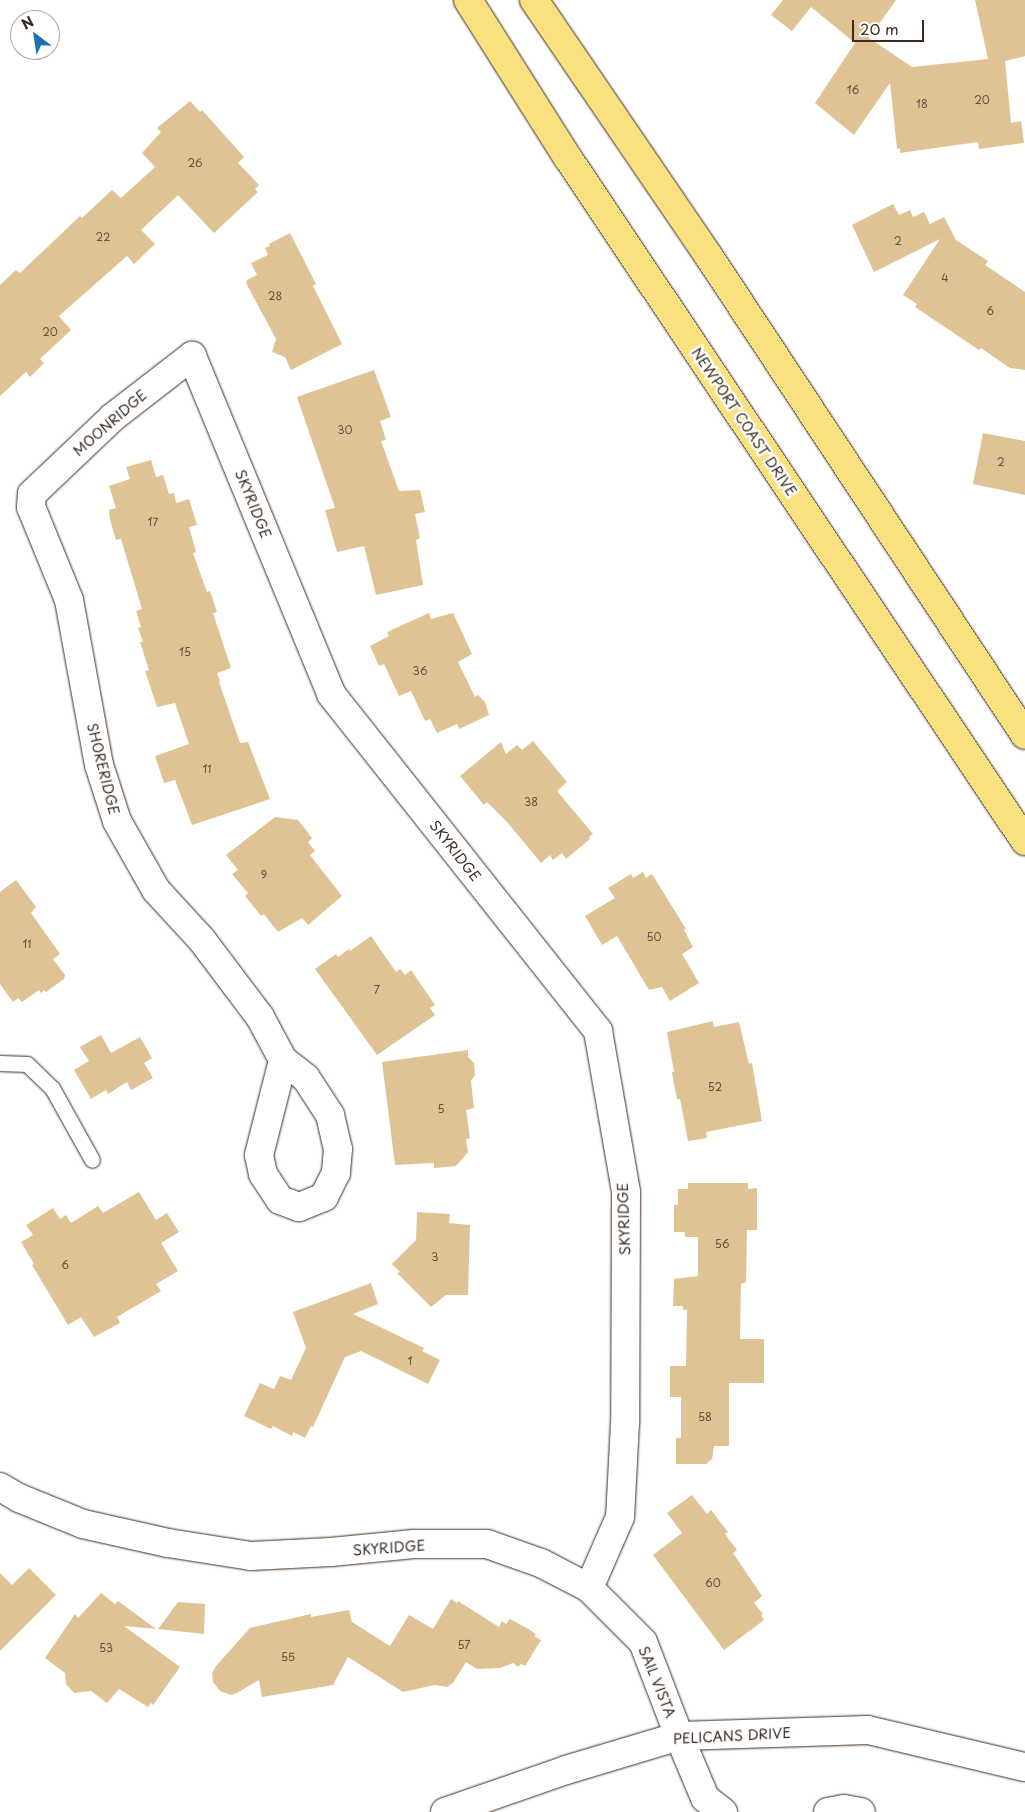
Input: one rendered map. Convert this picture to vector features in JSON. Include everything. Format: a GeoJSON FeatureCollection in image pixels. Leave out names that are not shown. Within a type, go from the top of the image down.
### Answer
{"type":"FeatureCollection","features":[{"type":"Feature","properties":{"kind":"main road","name":"NEWPORT COAST DRIVE"},"geometry":{"type":"LineString","coordinates":[[468,0],[568,158],[1025,841]]}},
{"type":"Feature","properties":{"kind":"main road"},"geometry":{"type":"LineString","coordinates":[[534,0],[708,255],[1025,734]]}},
{"type":"Feature","properties":{"kind":"street","name":"MOONRIDGE"},"geometry":{"type":"LineString","coordinates":[[32,494],[113,416],[192,356]]}},
{"type":"Feature","properties":{"kind":"street","name":"SKYRIDGE"},"geometry":{"type":"LineString","coordinates":[[0,1487],[19,1498],[83,1524],[168,1543],[251,1556],[331,1552],[414,1544],[487,1544],[541,1563],[589,1588],[620,1517],[625,1423],[626,1192],[598,1031],[331,694],[192,356]]}},
{"type":"Feature","properties":{"kind":"street","name":"SHORERIDGE"},"geometry":{"type":"LineString","coordinates":[[32,494],[31,507],[69,600],[100,765],[117,820],[156,890],[202,940],[260,1017],[283,1060],[306,1078],[330,1116],[338,1149],[336,1173],[324,1196],[299,1207],[280,1200],[263,1174],[259,1155],[283,1060]]}},
{"type":"Feature","properties":{"kind":"street","name":"SAIL VISTA"},"geometry":{"type":"LineString","coordinates":[[589,1588],[643,1642],[705,1798],[723,1812]]}},
{"type":"Feature","properties":{"kind":"street","name":"PELICANS DRIVE"},"geometry":{"type":"LineString","coordinates":[[445,1812],[566,1770],[679,1736],[868,1730],[1025,1767]]}},
{"type":"Feature","properties":{"kind":"street"},"geometry":{"type":"LineString","coordinates":[[828,1812],[844,1809],[861,1812]]}},
{"type":"Feature","properties":{"kind":"lane"},"geometry":{"type":"LineString","coordinates":[[0,1063],[27,1064],[52,1088],[92,1160]]}},
{"type":"Feature","properties":{"kind":"building"},"geometry":{"type":"Polygon","coordinates":[[[783,0],[896,0],[869,38],[912,67],[988,59],[975,0],[1025,0],[1025,56],[1005,61],[1011,123],[1021,121],[1024,143],[979,149],[978,142],[900,153],[900,148],[897,149],[890,83],[854,135],[815,103],[855,43],[811,7],[792,31],[771,15],[783,0]]]}},
{"type":"Feature","properties":{"kind":"building"},"geometry":{"type":"Polygon","coordinates":[[[190,101],[200,112],[202,110],[244,157],[238,163],[259,185],[255,189],[258,192],[214,233],[178,195],[141,230],[155,244],[134,264],[127,256],[59,316],[71,330],[40,359],[44,363],[30,377],[26,372],[0,396],[0,285],[16,270],[20,273],[80,216],[82,218],[112,190],[121,198],[155,167],[142,153],[161,132],[157,128],[190,101]]]}},
{"type":"Feature","properties":{"kind":"building"},"geometry":{"type":"Polygon","coordinates":[[[893,204],[899,215],[910,210],[913,217],[924,212],[930,224],[944,217],[956,240],[988,261],[985,265],[1025,292],[1025,370],[1010,368],[981,348],[979,350],[915,307],[917,304],[903,295],[940,239],[874,272],[852,225],[893,204]]]}},
{"type":"Feature","properties":{"kind":"building"},"geometry":{"type":"Polygon","coordinates":[[[290,233],[316,284],[313,286],[342,344],[291,370],[285,357],[272,352],[276,339],[246,283],[247,280],[257,275],[251,263],[268,255],[265,248],[270,246],[269,244],[290,233]]]}},
{"type":"Feature","properties":{"kind":"building"},"geometry":{"type":"Polygon","coordinates":[[[374,370],[391,417],[380,421],[386,440],[381,441],[399,491],[420,490],[425,512],[415,514],[420,538],[416,540],[423,585],[376,595],[364,546],[337,552],[325,510],[335,508],[297,397],[374,370]]]}},
{"type":"Feature","properties":{"kind":"building"},"geometry":{"type":"Polygon","coordinates":[[[983,433],[1025,441],[1025,495],[973,484],[983,433]]]}},
{"type":"Feature","properties":{"kind":"building"},"geometry":{"type":"Polygon","coordinates":[[[151,460],[156,477],[163,475],[169,494],[174,493],[176,503],[189,499],[197,525],[189,527],[196,552],[193,553],[207,592],[210,591],[217,612],[213,613],[231,668],[217,673],[219,682],[240,743],[248,742],[270,799],[192,825],[175,780],[164,783],[155,756],[189,744],[175,703],[157,707],[145,671],[149,670],[140,642],[143,642],[138,628],[141,627],[136,611],[142,609],[121,539],[116,540],[110,520],[109,510],[116,508],[109,486],[130,479],[126,467],[151,460]]]}},
{"type":"Feature","properties":{"kind":"building"},"geometry":{"type":"Polygon","coordinates":[[[429,613],[431,619],[453,613],[472,654],[458,662],[475,697],[478,695],[485,702],[489,715],[459,729],[457,724],[437,733],[430,719],[425,721],[411,691],[399,696],[384,664],[379,666],[370,646],[389,636],[387,632],[429,613]]]}},
{"type":"Feature","properties":{"kind":"building"},"geometry":{"type":"Polygon","coordinates":[[[533,741],[567,782],[557,791],[593,834],[589,837],[590,839],[566,859],[562,853],[553,860],[550,855],[541,863],[507,822],[487,802],[484,805],[460,776],[501,742],[506,754],[517,745],[522,750],[533,741]]]}},
{"type":"Feature","properties":{"kind":"building"},"geometry":{"type":"Polygon","coordinates":[[[275,817],[298,820],[312,838],[308,842],[315,851],[310,855],[342,896],[308,925],[302,918],[278,932],[264,914],[261,916],[245,896],[248,893],[232,874],[238,870],[226,855],[275,817]]]}},
{"type":"Feature","properties":{"kind":"building"},"geometry":{"type":"Polygon","coordinates":[[[643,872],[646,878],[652,874],[686,929],[684,930],[693,947],[682,954],[699,983],[670,1001],[662,987],[649,990],[617,936],[602,945],[585,916],[615,898],[608,888],[631,874],[633,878],[643,872]]]}},
{"type":"Feature","properties":{"kind":"building"},"geometry":{"type":"Polygon","coordinates":[[[16,880],[36,907],[31,913],[60,954],[53,959],[65,975],[64,979],[46,992],[44,990],[41,993],[39,990],[22,1002],[18,998],[13,1002],[0,984],[0,892],[16,880]]]}},
{"type":"Feature","properties":{"kind":"building"},"geometry":{"type":"Polygon","coordinates":[[[371,936],[396,972],[400,969],[405,975],[411,970],[435,1005],[430,1008],[435,1015],[377,1055],[315,969],[336,954],[338,957],[349,949],[350,951],[371,936]]]}},
{"type":"Feature","properties":{"kind":"building"},"geometry":{"type":"Polygon","coordinates":[[[713,1021],[714,1027],[739,1022],[749,1064],[752,1063],[762,1121],[706,1132],[707,1138],[688,1141],[680,1099],[677,1099],[673,1079],[672,1072],[674,1072],[667,1032],[713,1021]]]}},
{"type":"Feature","properties":{"kind":"building"},"geometry":{"type":"Polygon","coordinates":[[[101,1035],[111,1053],[140,1037],[152,1058],[144,1063],[153,1078],[131,1090],[127,1082],[108,1094],[106,1090],[91,1099],[74,1070],[89,1061],[80,1047],[101,1035]]]}},
{"type":"Feature","properties":{"kind":"building"},"geometry":{"type":"Polygon","coordinates":[[[468,1050],[468,1057],[474,1063],[475,1075],[471,1081],[474,1108],[466,1110],[470,1138],[466,1139],[468,1152],[456,1166],[434,1168],[434,1163],[395,1165],[382,1062],[468,1050]]]}},
{"type":"Feature","properties":{"kind":"building"},"geometry":{"type":"Polygon","coordinates":[[[688,1183],[748,1183],[748,1189],[757,1188],[757,1230],[747,1230],[746,1282],[741,1284],[740,1339],[764,1339],[764,1383],[729,1383],[729,1446],[714,1446],[712,1459],[706,1464],[676,1464],[676,1438],[681,1438],[681,1397],[670,1397],[670,1366],[686,1366],[687,1310],[683,1310],[683,1306],[673,1306],[674,1279],[698,1276],[698,1237],[685,1237],[685,1232],[674,1232],[674,1205],[678,1205],[678,1189],[688,1189],[688,1183]]]}},
{"type":"Feature","properties":{"kind":"building"},"geometry":{"type":"Polygon","coordinates":[[[139,1192],[156,1220],[167,1213],[179,1232],[161,1243],[178,1271],[156,1284],[161,1291],[117,1317],[120,1323],[94,1337],[81,1317],[68,1325],[32,1265],[34,1264],[21,1242],[33,1235],[26,1225],[53,1208],[60,1219],[66,1215],[71,1223],[98,1206],[103,1213],[139,1192]]]}},
{"type":"Feature","properties":{"kind":"building"},"geometry":{"type":"Polygon","coordinates":[[[417,1212],[450,1214],[449,1223],[470,1225],[468,1295],[446,1295],[431,1307],[397,1273],[400,1272],[392,1264],[416,1240],[417,1212]]]}},
{"type":"Feature","properties":{"kind":"building"},"geometry":{"type":"Polygon","coordinates":[[[371,1283],[378,1304],[353,1314],[424,1348],[422,1351],[440,1360],[428,1384],[361,1351],[345,1357],[313,1427],[311,1426],[305,1438],[293,1432],[292,1436],[273,1426],[271,1429],[244,1416],[260,1383],[274,1389],[280,1376],[291,1380],[306,1348],[293,1312],[371,1283]]]}},
{"type":"Feature","properties":{"kind":"building"},"geometry":{"type":"Polygon","coordinates":[[[692,1495],[707,1514],[711,1510],[728,1532],[725,1534],[737,1550],[733,1553],[762,1596],[754,1603],[763,1614],[761,1615],[764,1620],[724,1650],[653,1555],[682,1533],[667,1513],[692,1495]]]}},
{"type":"Feature","properties":{"kind":"building"},"geometry":{"type":"Polygon","coordinates":[[[29,1568],[56,1595],[0,1651],[0,1573],[12,1585],[29,1568]]]}},
{"type":"Feature","properties":{"kind":"building"},"geometry":{"type":"Polygon","coordinates":[[[101,1593],[115,1604],[118,1601],[156,1629],[124,1626],[180,1667],[153,1705],[151,1703],[148,1707],[119,1689],[107,1703],[91,1691],[74,1693],[66,1684],[65,1673],[45,1658],[75,1614],[78,1618],[101,1593]]]}},
{"type":"Feature","properties":{"kind":"building"},"geometry":{"type":"Polygon","coordinates":[[[451,1599],[457,1603],[458,1601],[499,1627],[502,1621],[506,1624],[510,1619],[532,1631],[536,1635],[534,1636],[541,1640],[525,1666],[521,1664],[518,1667],[513,1663],[500,1668],[477,1669],[466,1662],[453,1683],[447,1687],[435,1685],[403,1692],[348,1657],[333,1685],[262,1697],[259,1680],[231,1695],[220,1691],[213,1682],[212,1673],[216,1666],[250,1628],[311,1614],[311,1617],[349,1610],[352,1622],[390,1646],[409,1615],[433,1629],[451,1599]]]}},
{"type":"Feature","properties":{"kind":"building"},"geometry":{"type":"Polygon","coordinates":[[[178,1602],[205,1604],[204,1634],[158,1629],[178,1602]]]}}]}
